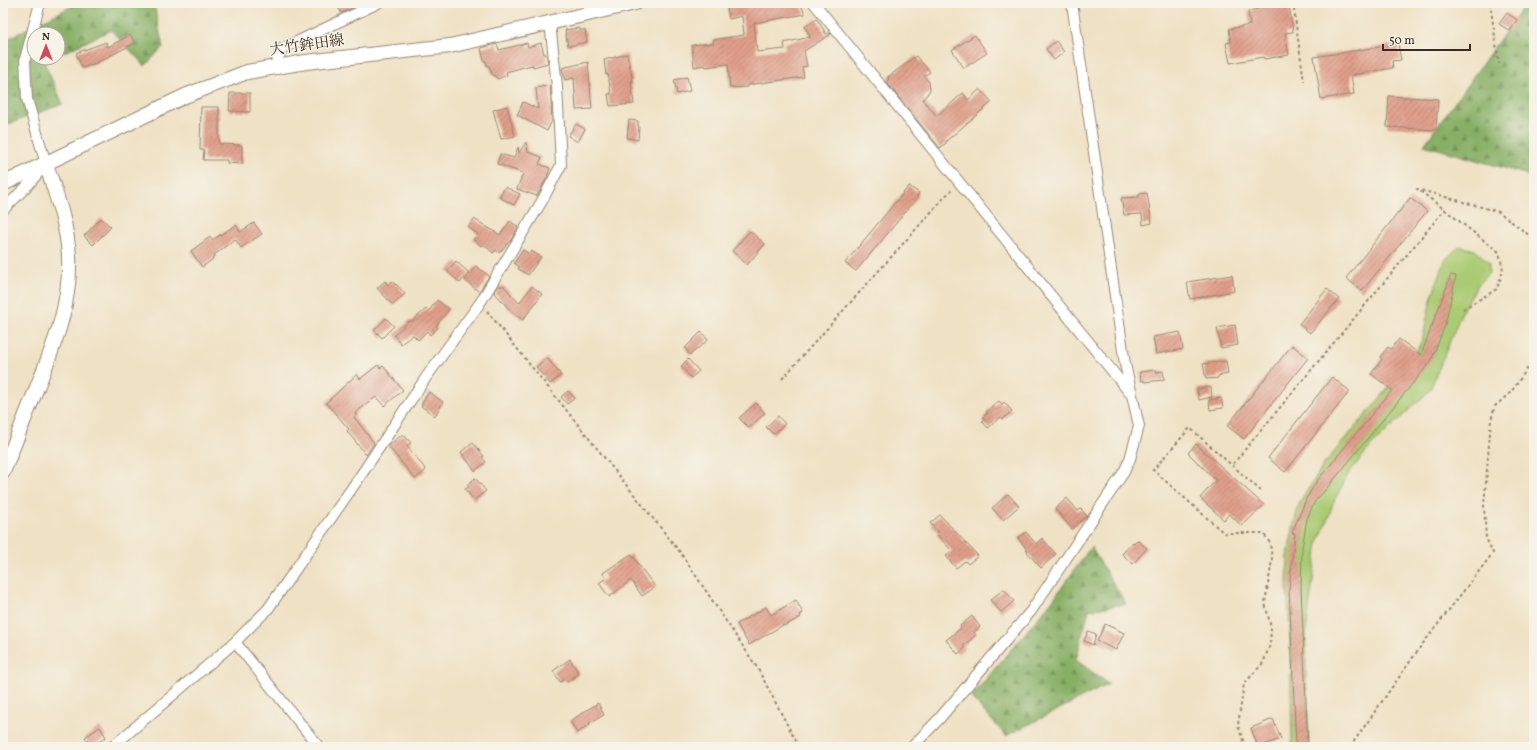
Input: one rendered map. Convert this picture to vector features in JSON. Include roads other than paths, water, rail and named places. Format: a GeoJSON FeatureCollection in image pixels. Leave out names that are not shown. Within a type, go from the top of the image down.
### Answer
{"type":"FeatureCollection","features":[{"type":"Feature","properties":{"kind":"main road","name":"大竹鉾田線"},"geometry":{"type":"LineString","coordinates":[[3,184],[185,96],[247,72],[306,62],[450,46],[635,3]]}},
{"type":"Feature","properties":{"kind":"main road"},"geometry":{"type":"LineString","coordinates":[[3,472],[53,348],[62,322],[67,300],[69,255],[59,204],[46,164]]}},
{"type":"Feature","properties":{"kind":"street"},"geometry":{"type":"LineString","coordinates":[[3,210],[46,164],[27,99],[24,59],[40,3]]}},
{"type":"Feature","properties":{"kind":"street"},"geometry":{"type":"LineString","coordinates":[[274,67],[282,49],[378,3]]}},
{"type":"Feature","properties":{"kind":"street"},"geometry":{"type":"LineString","coordinates":[[814,3],[1132,395]]}},
{"type":"Feature","properties":{"kind":"street"},"geometry":{"type":"LineString","coordinates":[[912,747],[944,713],[1030,611],[1120,479],[1130,460],[1139,426],[1125,364],[1072,3]]}},
{"type":"Feature","properties":{"kind":"street"},"geometry":{"type":"LineString","coordinates":[[112,747],[235,642],[268,609],[357,481],[427,376],[480,303],[542,201],[561,165],[550,23]]}},
{"type":"Feature","properties":{"kind":"street"},"geometry":{"type":"LineString","coordinates":[[235,642],[319,747]]}}]}
